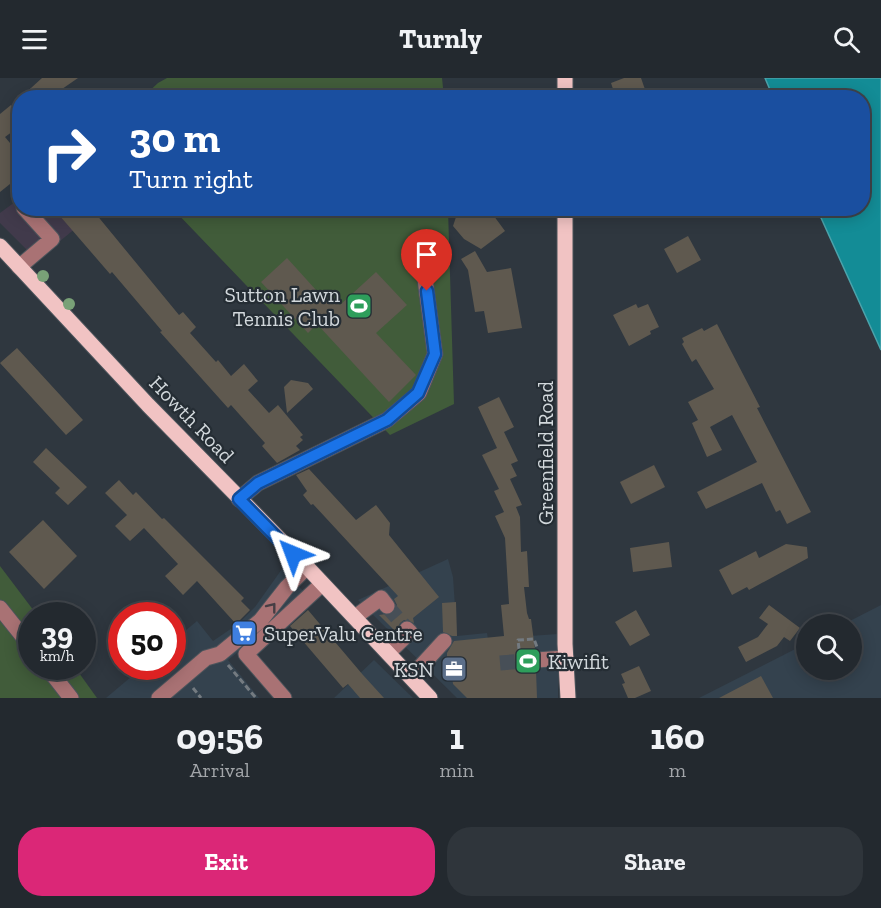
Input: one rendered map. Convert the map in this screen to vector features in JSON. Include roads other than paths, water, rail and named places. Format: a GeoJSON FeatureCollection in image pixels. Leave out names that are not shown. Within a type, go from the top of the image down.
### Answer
{"type":"FeatureCollection","features":[{"type":"Feature","properties":{"kind":"main road","name":"Greenfield Road"},"geometry":{"type":"LineString","coordinates":[[565,216],[568,698]]}},
{"type":"Feature","properties":{"kind":"main road","name":"Howth Road"},"geometry":{"type":"LineString","coordinates":[[0,246],[430,698]]}},
{"type":"Feature","properties":{"kind":"lane"},"geometry":{"type":"LineString","coordinates":[[19,267],[52,239],[31,216]]}},
{"type":"Feature","properties":{"kind":"lane"},"geometry":{"type":"LineString","coordinates":[[239,499],[258,483],[387,420],[418,393],[435,354],[421,249]]}},
{"type":"Feature","properties":{"kind":"lane"},"geometry":{"type":"LineString","coordinates":[[159,698],[206,658],[220,654],[261,620],[287,587],[307,567]]}},
{"type":"Feature","properties":{"kind":"lane"},"geometry":{"type":"LineString","coordinates":[[284,698],[246,654],[322,584]]}},
{"type":"Feature","properties":{"kind":"lane"},"geometry":{"type":"LineString","coordinates":[[355,617],[381,598],[387,606]]}},
{"type":"Feature","properties":{"kind":"lane"},"geometry":{"type":"LineString","coordinates":[[0,608],[18,630]]}},
{"type":"Feature","properties":{"kind":"lane"},"geometry":{"type":"LineString","coordinates":[[388,652],[410,632],[408,629]]}},
{"type":"Feature","properties":{"kind":"lane"},"geometry":{"type":"LineString","coordinates":[[411,677],[444,641]]}},
{"type":"Feature","properties":{"kind":"lane"},"geometry":{"type":"LineString","coordinates":[[536,660],[566,658]]}},
{"type":"Feature","properties":{"kind":"lane"},"geometry":{"type":"LineString","coordinates":[[56,680],[71,698]]}},
{"type":"Feature","properties":{"kind":"water"},"geometry":{"type":"Polygon","coordinates":[[[765,78],[881,78],[881,350],[820,216],[870,216],[870,90],[770,90],[765,78]]]}},
{"type":"Feature","properties":{"kind":"tunnel"},"geometry":{"type":"LineString","coordinates":[[387,606],[407,629]]}},
{"type":"Feature","properties":{"kind":"tunnel"},"geometry":{"type":"LineString","coordinates":[[500,663],[536,660]]}},
{"type":"Feature","properties":{"kind":"place","name":"Sutton Lawn Tennis Club"},"geometry":{"type":"Point","coordinates":[359,306]}},
{"type":"Feature","properties":{"kind":"place","name":"SuperValu Centre"},"geometry":{"type":"Point","coordinates":[244,633]}},
{"type":"Feature","properties":{"kind":"place","name":"Kiwifit"},"geometry":{"type":"Point","coordinates":[528,661]}},
{"type":"Feature","properties":{"kind":"place","name":"KSN"},"geometry":{"type":"Point","coordinates":[454,669]}}]}
